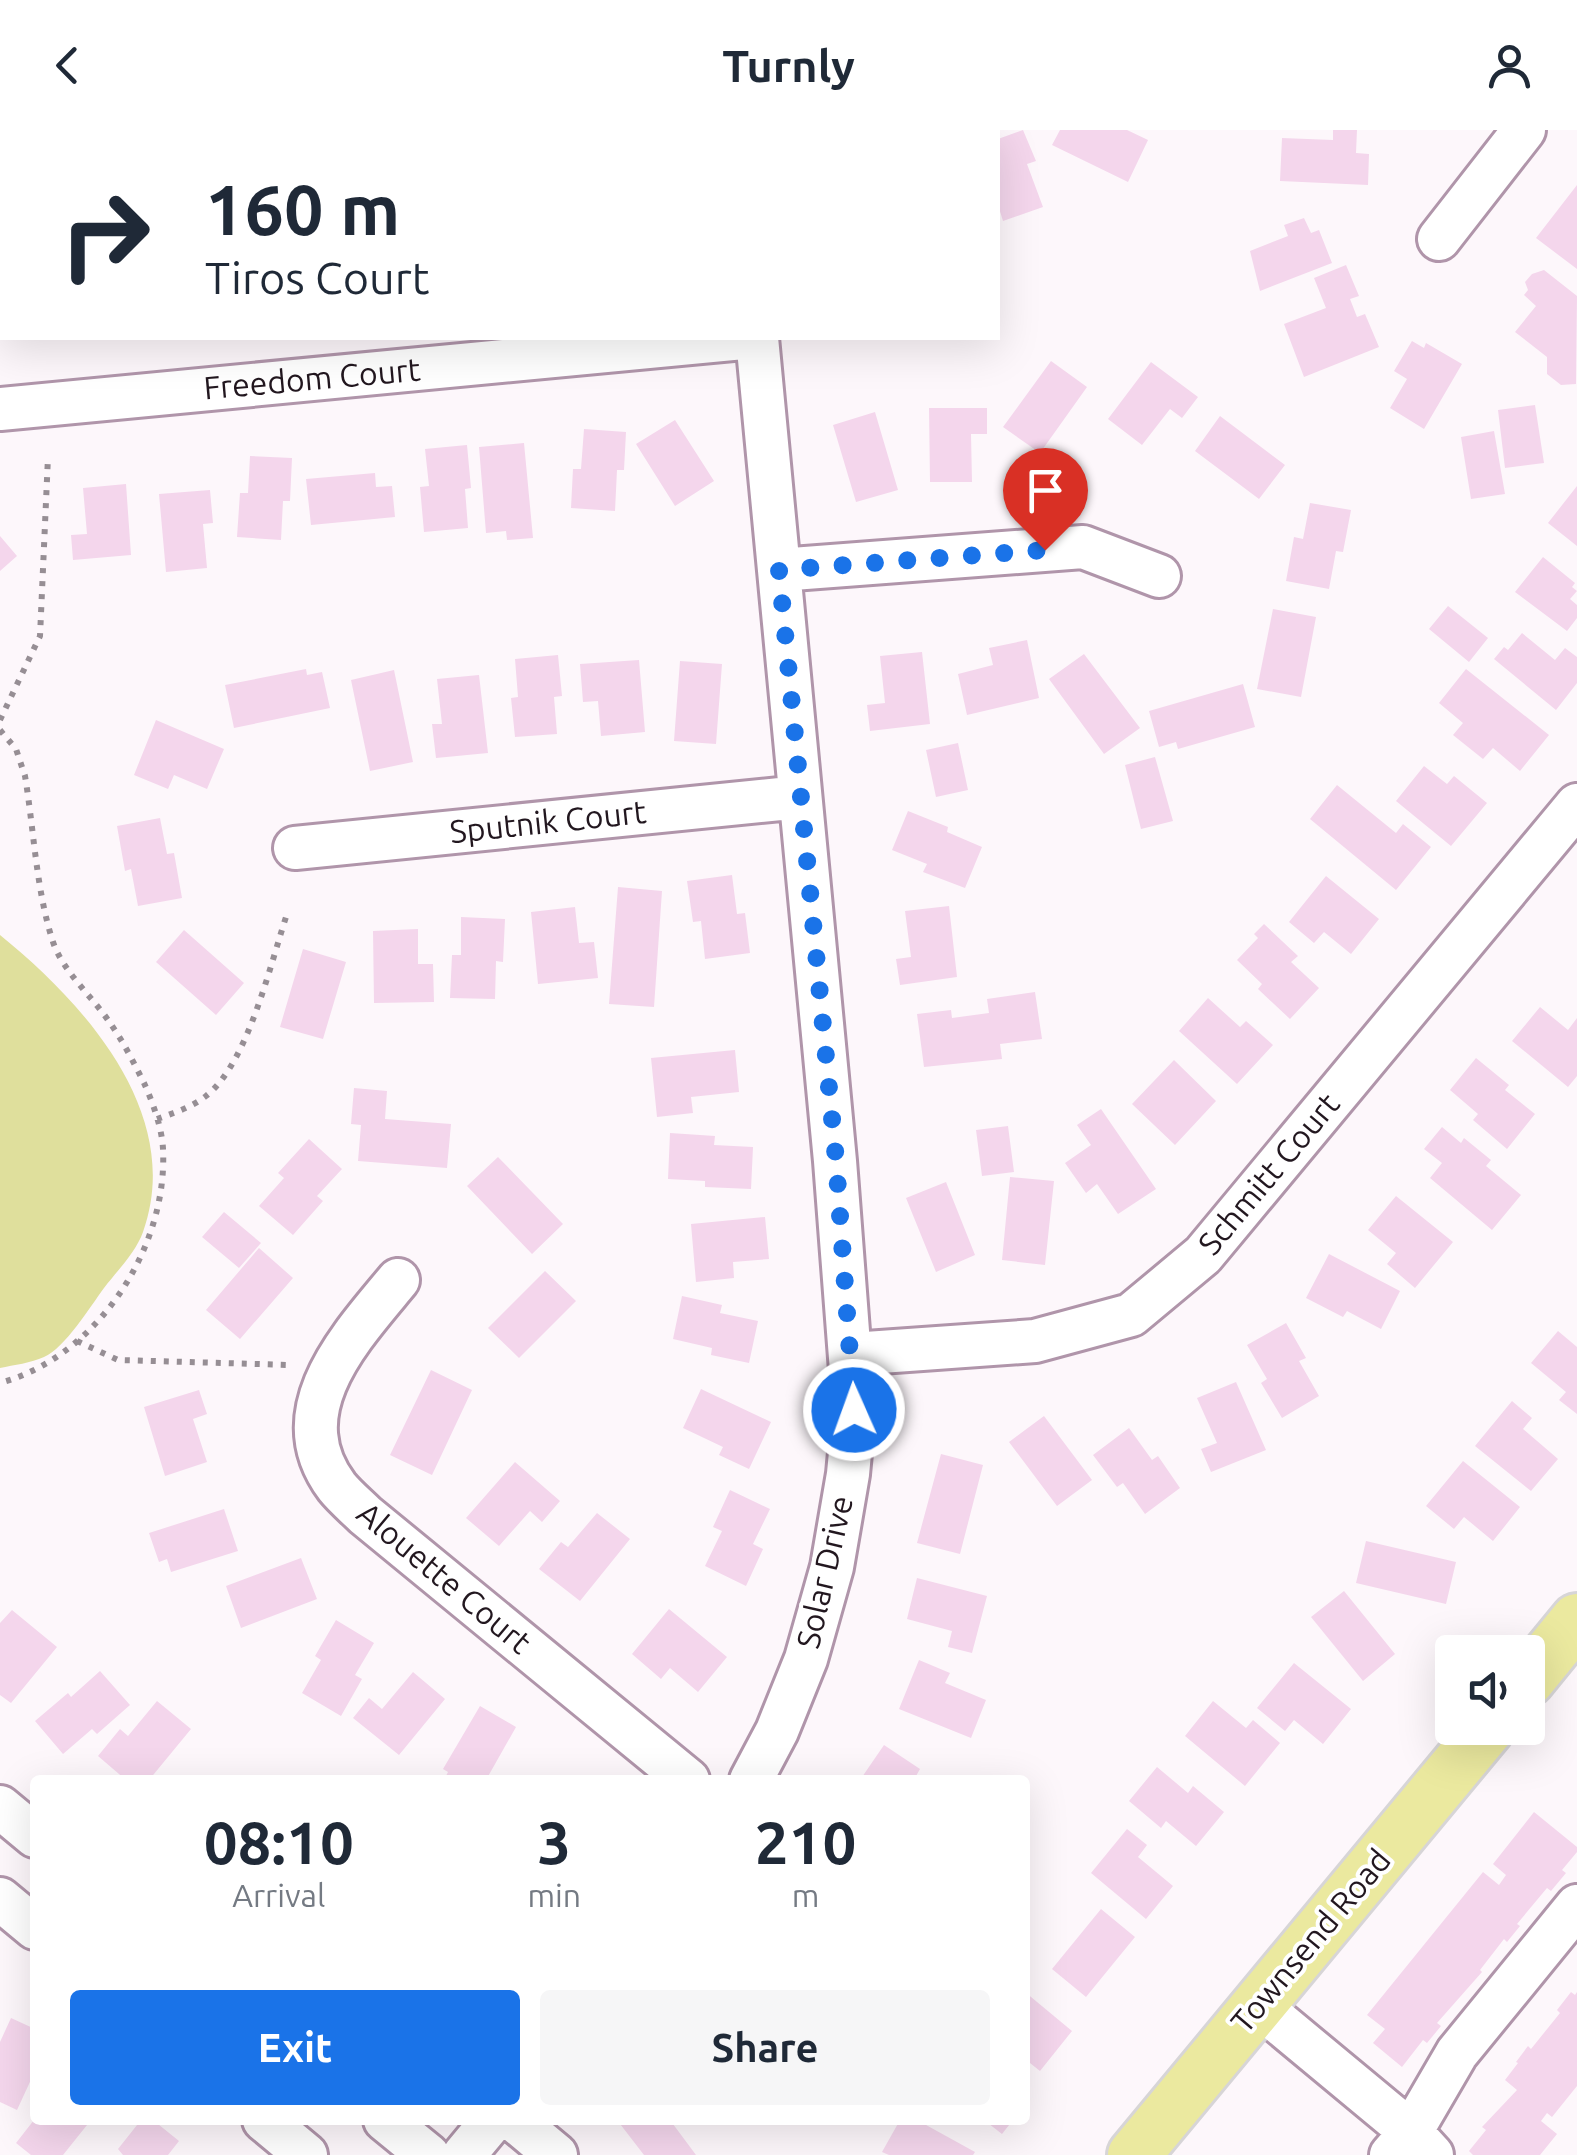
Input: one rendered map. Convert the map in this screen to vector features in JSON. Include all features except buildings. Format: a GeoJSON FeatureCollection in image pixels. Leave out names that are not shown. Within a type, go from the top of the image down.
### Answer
{"type":"FeatureCollection","features":[{"type":"Feature","properties":{"kind":"main road"},"geometry":{"type":"LineString","coordinates":[[1545,1659],[1577,1620]]}},
{"type":"Feature","properties":{"kind":"main road","name":"Townsend Road"},"geometry":{"type":"LineString","coordinates":[[1134,2155],[1474,1745]]}},
{"type":"Feature","properties":{"kind":"street"},"geometry":{"type":"LineString","coordinates":[[1439,239],[1524,130]]}},
{"type":"Feature","properties":{"kind":"street","name":"Freedom Court"},"geometry":{"type":"LineString","coordinates":[[0,409],[722,340]]}},
{"type":"Feature","properties":{"kind":"street","name":"Solar Drive"},"geometry":{"type":"LineString","coordinates":[[755,1775],[777,1732],[806,1659],[832,1567],[854,1410],[852,1354],[757,340]]}},
{"type":"Feature","properties":{"kind":"street"},"geometry":{"type":"LineString","coordinates":[[779,570],[1082,547],[1160,576]]}},
{"type":"Feature","properties":{"kind":"street","name":"Sputnik Court"},"geometry":{"type":"LineString","coordinates":[[295,848],[800,797]]}},
{"type":"Feature","properties":{"kind":"street","name":"Schmitt Court"},"geometry":{"type":"LineString","coordinates":[[852,1354],[1035,1341],[1131,1314],[1204,1255],[1577,805]]}},
{"type":"Feature","properties":{"kind":"street","name":"Alouette Court"},"geometry":{"type":"LineString","coordinates":[[398,1280],[357,1329],[321,1390],[316,1420],[320,1453],[336,1486],[365,1515],[682,1775]]}},
{"type":"Feature","properties":{"kind":"street"},"geometry":{"type":"LineString","coordinates":[[0,1808],[30,1832]]}},
{"type":"Feature","properties":{"kind":"street"},"geometry":{"type":"LineString","coordinates":[[0,1899],[30,1924]]}},
{"type":"Feature","properties":{"kind":"street"},"geometry":{"type":"LineString","coordinates":[[1258,2005],[1411,2147],[1457,2053],[1577,1906]]}},
{"type":"Feature","properties":{"kind":"street"},"geometry":{"type":"LineString","coordinates":[[270,2125],[306,2155]]}},
{"type":"Feature","properties":{"kind":"street"},"geometry":{"type":"LineString","coordinates":[[391,2125],[428,2155]]}},
{"type":"Feature","properties":{"kind":"street"},"geometry":{"type":"LineString","coordinates":[[464,2155],[489,2125]]}},
{"type":"Feature","properties":{"kind":"street"},"geometry":{"type":"LineString","coordinates":[[520,2125],[556,2155]]}},
{"type":"Feature","properties":{"kind":"path"},"geometry":{"type":"LineString","coordinates":[[0,720],[40,636],[48,457]]}},
{"type":"Feature","properties":{"kind":"path"},"geometry":{"type":"LineString","coordinates":[[0,730],[16,749],[25,776],[54,947],[111,1024],[144,1084],[164,1146],[156,1222],[134,1271],[114,1301],[77,1342],[48,1365],[0,1382]]}},
{"type":"Feature","properties":{"kind":"path"},"geometry":{"type":"LineString","coordinates":[[157,1119],[204,1098],[226,1076],[240,1049],[288,914]]}},
{"type":"Feature","properties":{"kind":"path"},"geometry":{"type":"LineString","coordinates":[[77,1342],[118,1360],[290,1366]]}},
{"type":"Feature","properties":{"kind":"green space"},"geometry":{"type":"Polygon","coordinates":[[[0,935],[64,994],[119,1065],[138,1104],[150,1145],[152,1188],[136,1247],[69,1336],[44,1357],[0,1368],[0,935]]]}},
{"type":"Feature","properties":{"kind":"route"},"geometry":{"type":"LineString","coordinates":[[854,1410],[836,1160],[779,570],[1045,550]]}}]}
